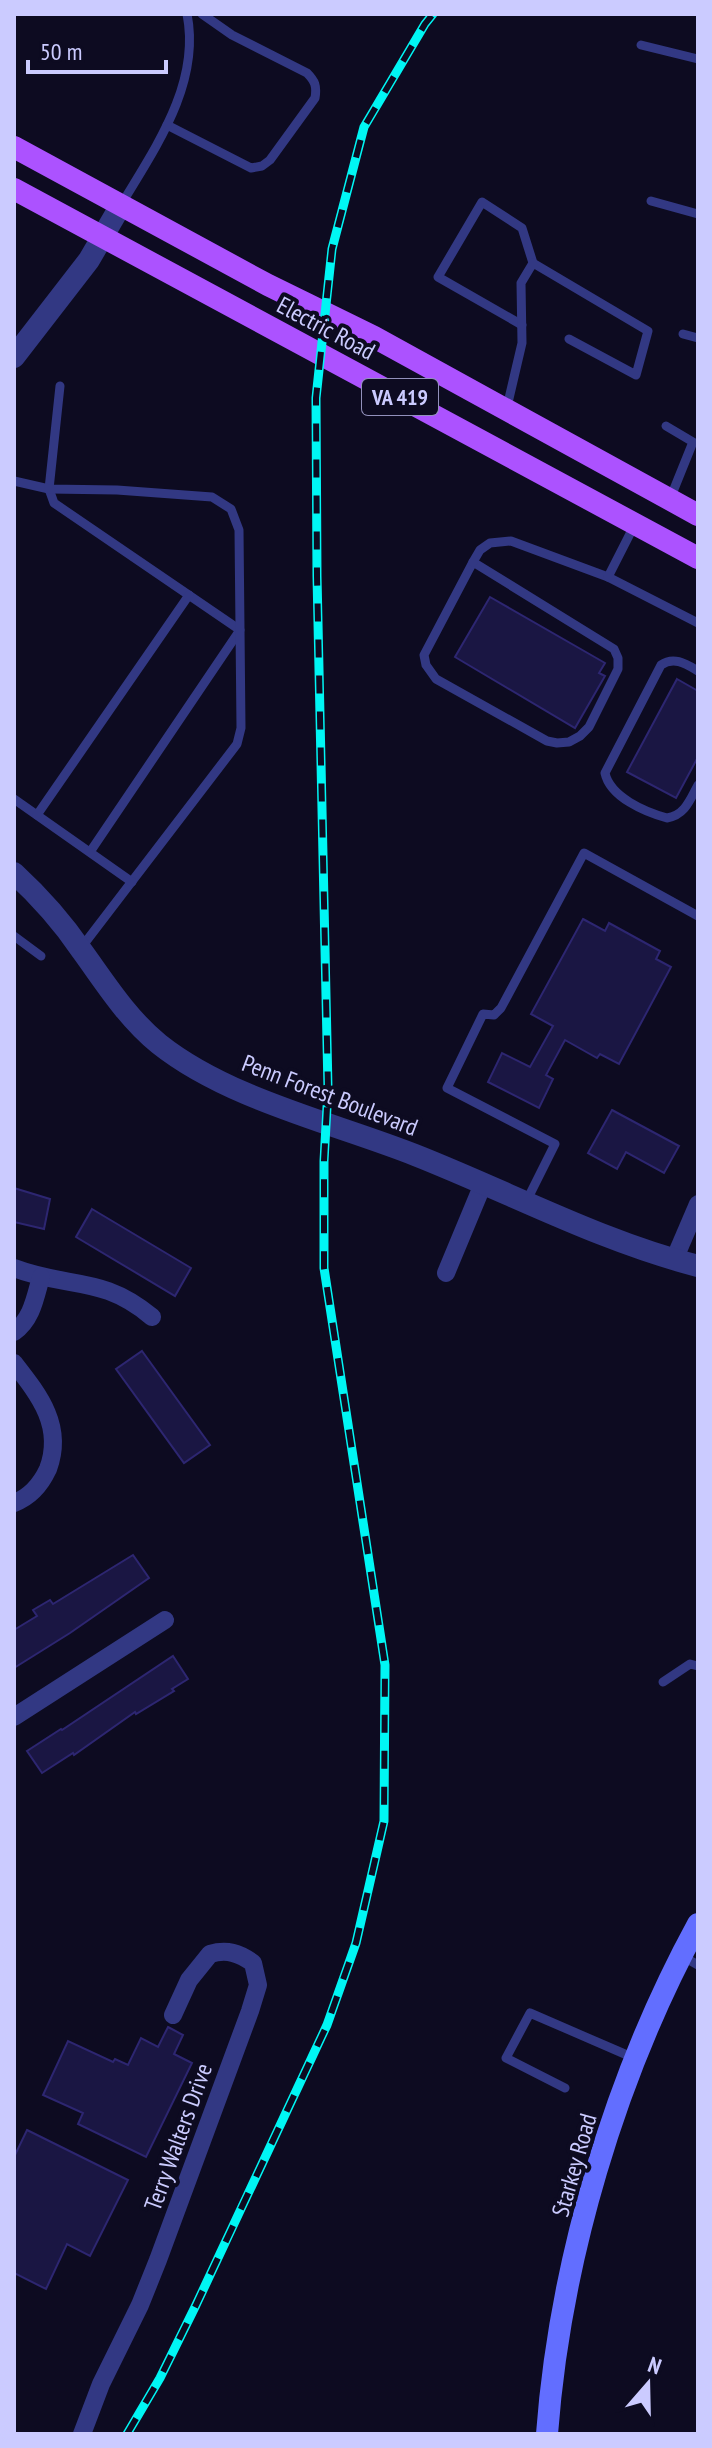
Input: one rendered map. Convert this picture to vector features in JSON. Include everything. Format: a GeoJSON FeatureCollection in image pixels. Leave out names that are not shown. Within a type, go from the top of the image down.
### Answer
{"type":"FeatureCollection","features":[{"type":"Feature","properties":{"kind":"main road","name":"Electric Road"},"geometry":{"type":"LineString","coordinates":[[14,147],[268,285],[374,337],[698,515]]}},
{"type":"Feature","properties":{"kind":"main road","name":"Electric Road"},"geometry":{"type":"LineString","coordinates":[[14,189],[698,558]]}},
{"type":"Feature","properties":{"kind":"main road","name":"Starkey Road"},"geometry":{"type":"LineString","coordinates":[[547,2434],[559,2336],[597,2175],[637,2059],[690,1960],[698,1924]]}},
{"type":"Feature","properties":{"kind":"street"},"geometry":{"type":"LineString","coordinates":[[14,357],[89,260],[121,205]]}},
{"type":"Feature","properties":{"kind":"street","name":"Penn Forest Boulevard"},"geometry":{"type":"LineString","coordinates":[[14,873],[55,915],[134,1021],[185,1063],[215,1079],[292,1110],[418,1156],[674,1260],[698,1266]]}},
{"type":"Feature","properties":{"kind":"street"},"geometry":{"type":"LineString","coordinates":[[446,1273],[483,1184]]}},
{"type":"Feature","properties":{"kind":"street"},"geometry":{"type":"LineString","coordinates":[[674,1260],[698,1204]]}},
{"type":"Feature","properties":{"kind":"street"},"geometry":{"type":"LineString","coordinates":[[14,1268],[41,1277],[93,1284],[114,1291],[135,1302],[152,1317]]}},
{"type":"Feature","properties":{"kind":"street"},"geometry":{"type":"LineString","coordinates":[[14,1332],[29,1315],[41,1277]]}},
{"type":"Feature","properties":{"kind":"street"},"geometry":{"type":"LineString","coordinates":[[14,1363],[46,1406],[54,1440],[52,1458],[44,1477],[35,1490],[14,1503]]}},
{"type":"Feature","properties":{"kind":"street"},"geometry":{"type":"LineString","coordinates":[[14,1717],[165,1620]]}},
{"type":"Feature","properties":{"kind":"street","name":"Terry Walters Drive"},"geometry":{"type":"LineString","coordinates":[[82,2434],[101,2384],[140,2305],[158,2260],[250,2011],[258,1985],[253,1963],[243,1955],[230,1951],[210,1954],[189,1980],[173,2015]]}},
{"type":"Feature","properties":{"kind":"lane"},"geometry":{"type":"LineString","coordinates":[[121,205],[167,125],[184,81],[189,57],[187,14]]}},
{"type":"Feature","properties":{"kind":"lane"},"geometry":{"type":"LineString","coordinates":[[167,125],[251,168],[262,166],[270,160],[315,98],[317,88],[307,73],[232,35],[202,14]]}},
{"type":"Feature","properties":{"kind":"lane"},"geometry":{"type":"LineString","coordinates":[[641,45],[698,59]]}},
{"type":"Feature","properties":{"kind":"lane"},"geometry":{"type":"LineString","coordinates":[[651,201],[698,214]]}},
{"type":"Feature","properties":{"kind":"lane"},"geometry":{"type":"LineString","coordinates":[[522,325],[438,277],[482,202],[522,228],[533,263],[648,331],[636,375],[569,339]]}},
{"type":"Feature","properties":{"kind":"lane"},"geometry":{"type":"LineString","coordinates":[[506,410],[522,343],[521,283],[533,263]]}},
{"type":"Feature","properties":{"kind":"lane"},"geometry":{"type":"LineString","coordinates":[[683,334],[698,338]]}},
{"type":"Feature","properties":{"kind":"lane"},"geometry":{"type":"LineString","coordinates":[[60,386],[49,489],[54,503],[240,630]]}},
{"type":"Feature","properties":{"kind":"lane"},"geometry":{"type":"LineString","coordinates":[[666,426],[696,444],[670,499]]}},
{"type":"Feature","properties":{"kind":"lane"},"geometry":{"type":"LineString","coordinates":[[14,481],[49,489],[212,497],[223,502],[236,518],[239,530],[241,728],[237,744],[81,948]]}},
{"type":"Feature","properties":{"kind":"lane"},"geometry":{"type":"LineString","coordinates":[[608,577],[635,524]]}},
{"type":"Feature","properties":{"kind":"lane"},"geometry":{"type":"LineString","coordinates":[[473,562],[614,649],[618,658],[618,669],[589,727],[569,742],[547,741],[436,679],[426,665],[424,655],[473,562],[480,550],[490,543],[511,541],[608,577],[698,623]]}},
{"type":"Feature","properties":{"kind":"lane"},"geometry":{"type":"LineString","coordinates":[[37,815],[189,595]]}},
{"type":"Feature","properties":{"kind":"lane"},"geometry":{"type":"LineString","coordinates":[[90,852],[240,630]]}},
{"type":"Feature","properties":{"kind":"lane"},"geometry":{"type":"LineString","coordinates":[[698,671],[675,661],[661,665],[605,773],[613,791],[667,818],[684,811],[698,785]]}},
{"type":"Feature","properties":{"kind":"lane"},"geometry":{"type":"LineString","coordinates":[[14,799],[132,882]]}},
{"type":"Feature","properties":{"kind":"lane"},"geometry":{"type":"LineString","coordinates":[[526,1202],[555,1144],[447,1088],[483,1014],[494,1015],[501,1008],[584,853],[698,916]]}},
{"type":"Feature","properties":{"kind":"lane"},"geometry":{"type":"LineString","coordinates":[[14,936],[41,956]]}},
{"type":"Feature","properties":{"kind":"lane"},"geometry":{"type":"LineString","coordinates":[[663,1682],[690,1664],[698,1666]]}},
{"type":"Feature","properties":{"kind":"lane"},"geometry":{"type":"LineString","coordinates":[[565,2088],[506,2058],[530,2013],[637,2059]]}},
{"type":"Feature","properties":{"kind":"building"},"geometry":{"type":"Polygon","coordinates":[[[490,597],[605,663],[599,673],[605,676],[575,728],[455,657],[490,597]]]}},
{"type":"Feature","properties":{"kind":"building"},"geometry":{"type":"Polygon","coordinates":[[[677,679],[698,691],[698,757],[676,798],[627,772],[677,679]]]}},
{"type":"Feature","properties":{"kind":"building"},"geometry":{"type":"Polygon","coordinates":[[[583,919],[605,931],[609,923],[660,951],[656,959],[671,967],[619,1064],[600,1054],[597,1058],[565,1040],[546,1075],[553,1079],[539,1108],[488,1082],[502,1053],[530,1067],[553,1026],[531,1014],[583,919]]]}},
{"type":"Feature","properties":{"kind":"building"},"geometry":{"type":"Polygon","coordinates":[[[612,1110],[679,1146],[664,1173],[626,1152],[617,1169],[588,1153],[612,1110]]]}},
{"type":"Feature","properties":{"kind":"building"},"geometry":{"type":"Polygon","coordinates":[[[14,1188],[50,1199],[44,1229],[14,1222],[14,1188]]]}},
{"type":"Feature","properties":{"kind":"building"},"geometry":{"type":"Polygon","coordinates":[[[92,1209],[191,1268],[175,1296],[76,1237],[92,1209]]]}},
{"type":"Feature","properties":{"kind":"building"},"geometry":{"type":"Polygon","coordinates":[[[142,1351],[210,1445],[184,1463],[116,1369],[142,1351]]]}},
{"type":"Feature","properties":{"kind":"building"},"geometry":{"type":"Polygon","coordinates":[[[133,1555],[149,1578],[14,1668],[14,1630],[37,1616],[33,1610],[50,1600],[53,1604],[133,1555]]]}},
{"type":"Feature","properties":{"kind":"building"},"geometry":{"type":"Polygon","coordinates":[[[173,1656],[188,1679],[172,1689],[174,1691],[135,1712],[74,1755],[42,1773],[27,1751],[173,1656]]]}},
{"type":"Feature","properties":{"kind":"building"},"geometry":{"type":"Polygon","coordinates":[[[168,2027],[183,2035],[174,2054],[192,2063],[146,2157],[78,2124],[83,2113],[43,2095],[68,2041],[113,2062],[115,2059],[128,2065],[141,2038],[158,2047],[168,2027]]]}},
{"type":"Feature","properties":{"kind":"building"},"geometry":{"type":"Polygon","coordinates":[[[27,2130],[128,2180],[90,2256],[67,2244],[46,2289],[14,2273],[14,2157],[27,2130]]]}},
{"type":"Feature","properties":{"kind":"railway"},"geometry":{"type":"LineString","coordinates":[[127,2434],[160,2378],[196,2305],[327,2025],[356,1943],[384,1821],[385,1665],[324,1268],[328,1089],[316,398],[332,249],[364,127],[433,14]]}}]}
